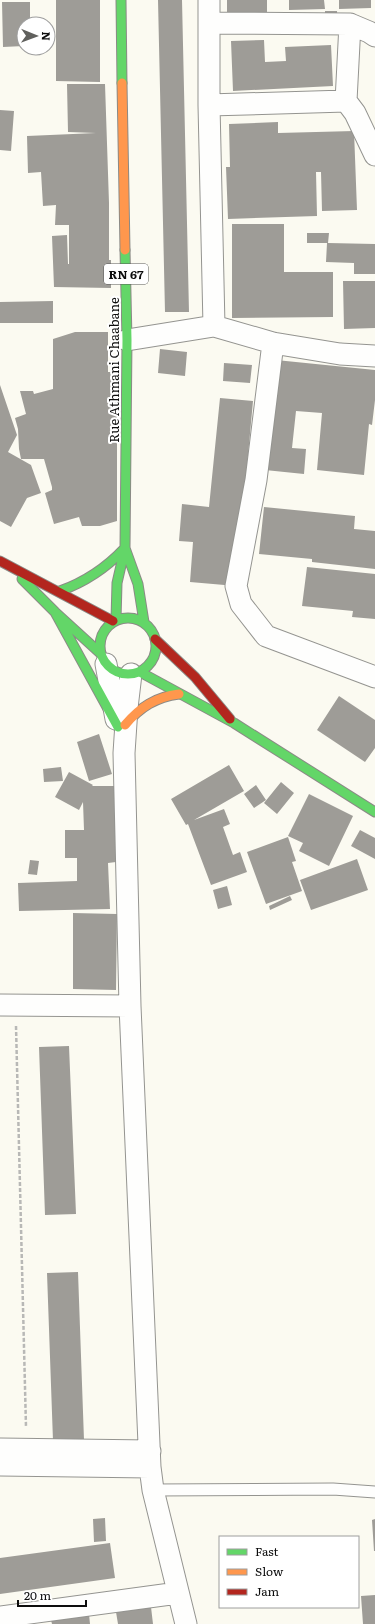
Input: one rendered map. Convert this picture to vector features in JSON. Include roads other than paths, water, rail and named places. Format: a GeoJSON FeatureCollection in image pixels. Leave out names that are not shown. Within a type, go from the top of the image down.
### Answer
{"type":"FeatureCollection","features":[{"type":"Feature","properties":{"kind":"main road","name":"Rue Athmani Chaabane"},"geometry":{"type":"LineString","coordinates":[[121,0],[127,340],[125,548]]}},
{"type":"Feature","properties":{"kind":"main road"},"geometry":{"type":"LineString","coordinates":[[60,591],[75,586],[102,570],[125,548]]}},
{"type":"Feature","properties":{"kind":"main road","name":"RN 67"},"geometry":{"type":"LineString","coordinates":[[114,620],[116,583],[119,566],[125,548]]}},
{"type":"Feature","properties":{"kind":"main road","name":"RN 67"},"geometry":{"type":"LineString","coordinates":[[125,548],[134,565],[140,584],[144,622]]}},
{"type":"Feature","properties":{"kind":"main road"},"geometry":{"type":"LineString","coordinates":[[0,561],[114,620]]}},
{"type":"Feature","properties":{"kind":"main road"},"geometry":{"type":"LineString","coordinates":[[12,568],[55,612],[118,672],[136,673],[159,681],[179,694],[234,723],[375,812]]}},
{"type":"Feature","properties":{"kind":"main road"},"geometry":{"type":"LineString","coordinates":[[55,612],[122,726],[139,708],[148,702],[168,695],[179,694]]}},
{"type":"Feature","properties":{"kind":"main road"},"geometry":{"type":"LineString","coordinates":[[103,659],[99,644],[101,635],[106,627],[114,620],[125,617],[135,618],[144,622],[151,629],[155,639],[156,649],[154,658],[148,666],[136,673]]}},
{"type":"Feature","properties":{"kind":"main road"},"geometry":{"type":"LineString","coordinates":[[155,639],[174,655],[208,691],[234,723]]}},
{"type":"Feature","properties":{"kind":"street"},"geometry":{"type":"LineString","coordinates":[[209,0],[209,104],[214,326]]}},
{"type":"Feature","properties":{"kind":"street"},"geometry":{"type":"LineString","coordinates":[[210,23],[350,24],[375,36]]}},
{"type":"Feature","properties":{"kind":"street"},"geometry":{"type":"LineString","coordinates":[[350,24],[346,101],[355,113],[375,155]]}},
{"type":"Feature","properties":{"kind":"street"},"geometry":{"type":"LineString","coordinates":[[209,104],[346,101]]}},
{"type":"Feature","properties":{"kind":"street"},"geometry":{"type":"LineString","coordinates":[[127,340],[214,326],[274,343],[340,354],[375,356]]}},
{"type":"Feature","properties":{"kind":"street"},"geometry":{"type":"LineString","coordinates":[[274,343],[256,480],[236,586],[241,604],[266,636],[375,677]]}},
{"type":"Feature","properties":{"kind":"street"},"geometry":{"type":"LineString","coordinates":[[103,659],[122,726],[124,753],[130,1006],[150,1459],[153,1490],[186,1624]]}},
{"type":"Feature","properties":{"kind":"street"},"geometry":{"type":"LineString","coordinates":[[122,726],[136,673]]}},
{"type":"Feature","properties":{"kind":"street"},"geometry":{"type":"LineString","coordinates":[[8,1005],[130,1006]]}},
{"type":"Feature","properties":{"kind":"street"},"geometry":{"type":"LineString","coordinates":[[0,1449],[26,1449],[150,1459]]}},
{"type":"Feature","properties":{"kind":"street"},"geometry":{"type":"LineString","coordinates":[[0,1465],[150,1459]]}},
{"type":"Feature","properties":{"kind":"street"},"geometry":{"type":"LineString","coordinates":[[0,1617],[178,1592]]}},
{"type":"Feature","properties":{"kind":"lane"},"geometry":{"type":"LineString","coordinates":[[153,1490],[333,1489],[375,1492]]}}]}
